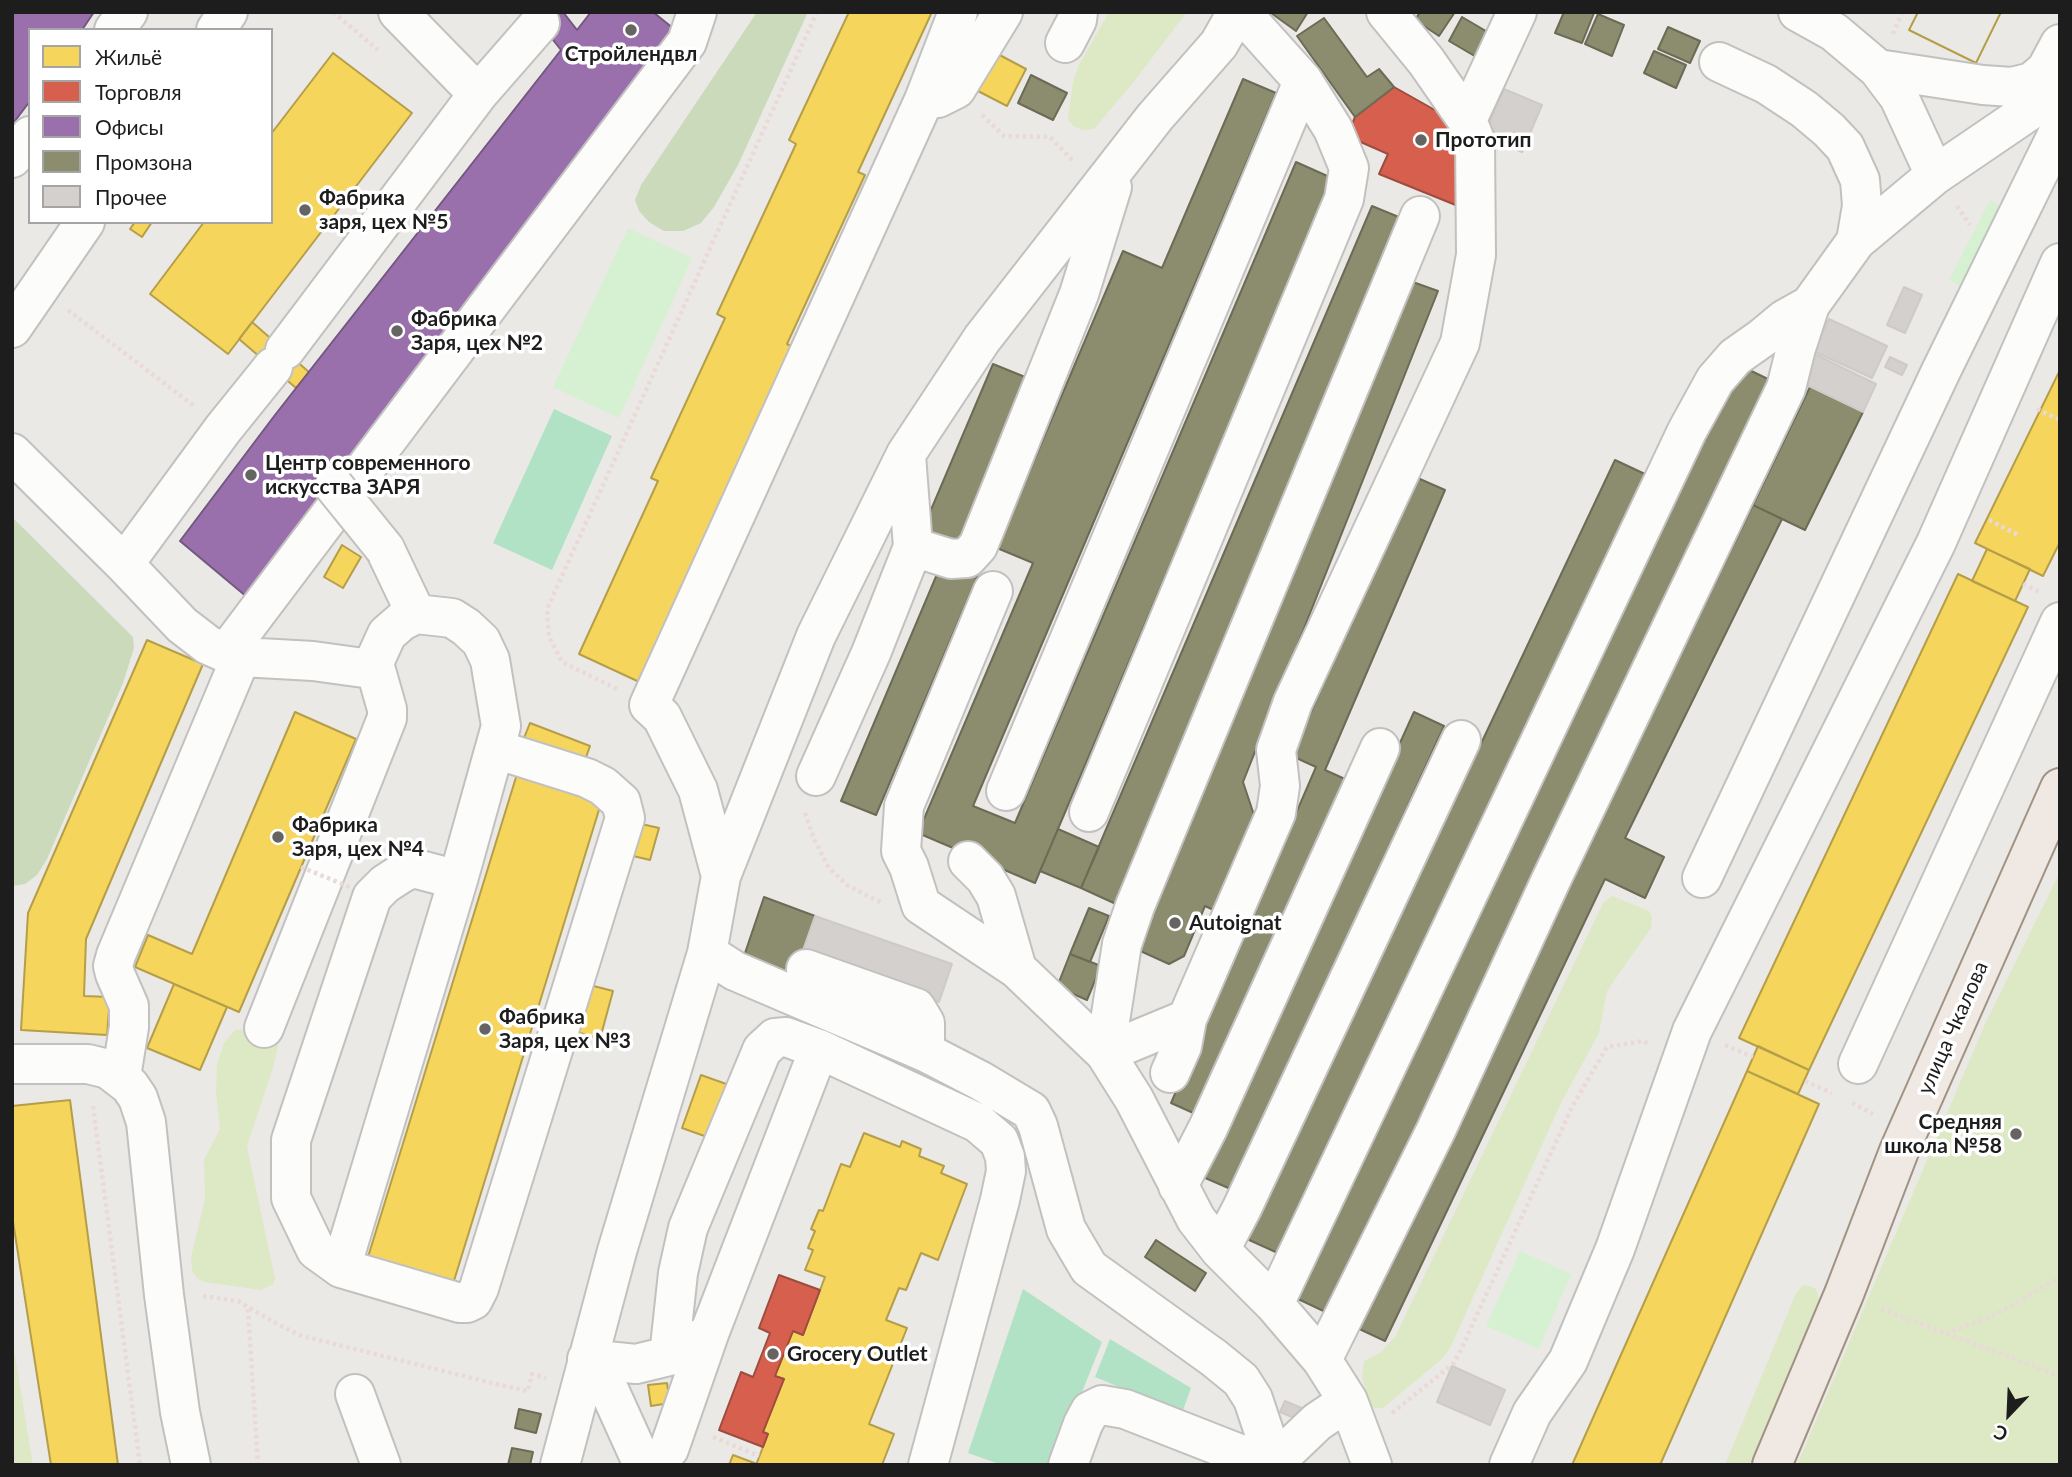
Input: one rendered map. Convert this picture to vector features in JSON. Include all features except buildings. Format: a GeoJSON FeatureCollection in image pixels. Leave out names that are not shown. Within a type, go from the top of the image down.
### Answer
{"type":"FeatureCollection","features":[{"type":"Feature","properties":{"kind":"main road","name":"улица Чкалова"},"geometry":{"type":"LineString","coordinates":[[1772,1465],[1844,1294],[1899,1151],[2060,788]]}},
{"type":"Feature","properties":{"kind":"street"},"geometry":{"type":"LineString","coordinates":[[116,28],[128,12]]}},
{"type":"Feature","properties":{"kind":"street"},"geometry":{"type":"LineString","coordinates":[[217,28],[228,12]]}},
{"type":"Feature","properties":{"kind":"street"},"geometry":{"type":"LineString","coordinates":[[398,12],[478,94]]}},
{"type":"Feature","properties":{"kind":"street"},"geometry":{"type":"LineString","coordinates":[[104,1070],[129,1027],[129,1006],[113,966],[116,955],[233,655],[687,41],[697,12]]}},
{"type":"Feature","properties":{"kind":"street"},"geometry":{"type":"LineString","coordinates":[[721,876],[698,790],[662,717],[649,705],[924,100],[958,12]]}},
{"type":"Feature","properties":{"kind":"street"},"geometry":{"type":"LineString","coordinates":[[924,100],[938,98],[956,89],[1003,12]]}},
{"type":"Feature","properties":{"kind":"street"},"geometry":{"type":"LineString","coordinates":[[560,1465],[617,1251],[707,953],[721,876],[816,636],[906,454],[982,339],[1155,117],[1219,44],[1239,12],[1303,81],[1333,129],[1349,168],[1344,199],[1089,812]]}},
{"type":"Feature","properties":{"kind":"street"},"geometry":{"type":"LineString","coordinates":[[1170,1073],[1182,1046],[1187,1019],[1276,813],[1280,786],[1276,750],[1293,702],[1460,343],[1476,255],[1475,140],[1466,120],[1426,61],[1386,12]]}},
{"type":"Feature","properties":{"kind":"street"},"geometry":{"type":"LineString","coordinates":[[1466,120],[1517,12]]}},
{"type":"Feature","properties":{"kind":"street"},"geometry":{"type":"LineString","coordinates":[[1798,12],[1834,32],[1878,69],[1899,97],[1935,175]]}},
{"type":"Feature","properties":{"kind":"street"},"geometry":{"type":"LineString","coordinates":[[124,564],[223,429],[279,359],[478,94],[540,23]]}},
{"type":"Feature","properties":{"kind":"street"},"geometry":{"type":"LineString","coordinates":[[1878,69],[2012,87],[2032,82],[2046,69],[2060,44]]}},
{"type":"Feature","properties":{"kind":"street"},"geometry":{"type":"LineString","coordinates":[[1718,62],[1766,84],[1785,96],[1829,130],[1845,147],[1860,180],[1862,205],[1856,241]]}},
{"type":"Feature","properties":{"kind":"street"},"geometry":{"type":"LineString","coordinates":[[1006,791],[1303,81]]}},
{"type":"Feature","properties":{"kind":"street"},"geometry":{"type":"LineString","coordinates":[[1322,1360],[1436,1130],[1551,880],[1780,400],[1810,305],[1856,241],[1935,175],[2060,90]]}},
{"type":"Feature","properties":{"kind":"street"},"geometry":{"type":"LineString","coordinates":[[1702,878],[1941,371],[2060,129]]}},
{"type":"Feature","properties":{"kind":"street"},"geometry":{"type":"LineString","coordinates":[[12,158],[28,138]]}},
{"type":"Feature","properties":{"kind":"street"},"geometry":{"type":"LineString","coordinates":[[913,547],[951,559],[967,558],[978,547],[1079,294],[1109,179]]}},
{"type":"Feature","properties":{"kind":"street"},"geometry":{"type":"LineString","coordinates":[[1105,1053],[1122,944],[1135,906],[1420,216]]}},
{"type":"Feature","properties":{"kind":"street"},"geometry":{"type":"LineString","coordinates":[[12,328],[84,224]]}},
{"type":"Feature","properties":{"kind":"street"},"geometry":{"type":"LineString","coordinates":[[1509,1465],[1532,1413],[1568,1361],[1615,1249],[1692,1031],[1936,543],[2060,263]]}},
{"type":"Feature","properties":{"kind":"street"},"geometry":{"type":"LineString","coordinates":[[1274,1304],[1687,431],[1715,380],[1735,357],[1785,319],[1810,305]]}},
{"type":"Feature","properties":{"kind":"street"},"geometry":{"type":"LineString","coordinates":[[12,453],[182,625],[208,645],[281,677],[313,661],[375,667],[387,718],[264,1028]]}},
{"type":"Feature","properties":{"kind":"street"},"geometry":{"type":"LineString","coordinates":[[810,792],[871,653],[913,547],[906,454]]}},
{"type":"Feature","properties":{"kind":"street"},"geometry":{"type":"LineString","coordinates":[[334,486],[385,549],[416,614]]}},
{"type":"Feature","properties":{"kind":"street"},"geometry":{"type":"LineString","coordinates":[[993,591],[904,806],[901,850],[921,905],[1017,969],[1105,1053],[1134,1099],[1196,1219],[1220,1250],[1274,1304],[1322,1360],[1348,1401],[1367,1457]]}},
{"type":"Feature","properties":{"kind":"street"},"geometry":{"type":"LineString","coordinates":[[341,1268],[458,880],[501,726],[490,660],[481,641],[452,618],[416,614],[402,621],[387,634],[371,668]]}},
{"type":"Feature","properties":{"kind":"street"},"geometry":{"type":"LineString","coordinates":[[1858,1064],[2060,622]]}},
{"type":"Feature","properties":{"kind":"street"},"geometry":{"type":"LineString","coordinates":[[1220,1250],[1461,740]]}},
{"type":"Feature","properties":{"kind":"street"},"geometry":{"type":"LineString","coordinates":[[1178,1186],[1208,1128],[1380,748]]}},
{"type":"Feature","properties":{"kind":"street"},"geometry":{"type":"LineString","coordinates":[[458,880],[413,869],[396,877],[372,897],[291,1140],[291,1198],[316,1250],[341,1268],[449,1301],[467,1303],[473,1300],[480,1288],[625,818],[621,802],[603,786],[587,778],[495,749]]}},
{"type":"Feature","properties":{"kind":"street"},"geometry":{"type":"LineString","coordinates":[[968,861],[985,878],[996,896],[1017,969]]}},
{"type":"Feature","properties":{"kind":"street"},"geometry":{"type":"LineString","coordinates":[[707,953],[735,971],[925,1052],[1031,1111],[1038,1126],[1066,1229],[1089,1268],[1241,1380],[1253,1399],[1270,1450],[1270,1465]]}},
{"type":"Feature","properties":{"kind":"street"},"geometry":{"type":"LineString","coordinates":[[806,969],[916,1008],[925,1023],[925,1052]]}},
{"type":"Feature","properties":{"kind":"street"},"geometry":{"type":"LineString","coordinates":[[1105,1053],[1187,1019]]}},
{"type":"Feature","properties":{"kind":"street"},"geometry":{"type":"LineString","coordinates":[[669,1356],[678,1273],[688,1228],[762,1050],[775,1038],[786,1037],[819,1049],[978,1123],[999,1141],[1005,1157],[1006,1171],[1000,1200],[928,1465]]}},
{"type":"Feature","properties":{"kind":"street"},"geometry":{"type":"LineString","coordinates":[[646,1459],[709,1334],[819,1049]]}},
{"type":"Feature","properties":{"kind":"street"},"geometry":{"type":"LineString","coordinates":[[12,1064],[104,1070],[138,1098],[146,1122],[164,1295],[180,1412],[191,1465]]}},
{"type":"Feature","properties":{"kind":"street"},"geometry":{"type":"LineString","coordinates":[[587,1359],[636,1364],[669,1356],[709,1334]]}},
{"type":"Feature","properties":{"kind":"street"},"geometry":{"type":"LineString","coordinates":[[587,1359],[610,1392],[646,1459]]}},
{"type":"Feature","properties":{"kind":"street"},"geometry":{"type":"LineString","coordinates":[[355,1394],[381,1465]]}},
{"type":"Feature","properties":{"kind":"street"},"geometry":{"type":"LineString","coordinates":[[1270,1465],[1317,1422],[1348,1401]]}},
{"type":"Feature","properties":{"kind":"street"},"geometry":{"type":"LineString","coordinates":[[1068,1465],[1090,1411],[1102,1405],[1125,1409],[1270,1465]]}},
{"type":"Feature","properties":{"kind":"path"},"geometry":{"type":"LineString","coordinates":[[649,705],[562,662],[549,637],[547,609],[817,12]]}},
{"type":"Feature","properties":{"kind":"path"},"geometry":{"type":"LineString","coordinates":[[1004,136],[1050,137],[1109,179]]}},
{"type":"Feature","properties":{"kind":"path"},"geometry":{"type":"LineString","coordinates":[[40,288],[223,429]]}},
{"type":"Feature","properties":{"kind":"path"},"geometry":{"type":"LineString","coordinates":[[2040,410],[2060,420]]}},
{"type":"Feature","properties":{"kind":"path"},"geometry":{"type":"LineString","coordinates":[[1987,519],[2020,536]]}},
{"type":"Feature","properties":{"kind":"path"},"geometry":{"type":"LineString","coordinates":[[810,792],[814,839],[830,868],[847,885],[878,902],[896,906],[921,905]]}},
{"type":"Feature","properties":{"kind":"path"},"geometry":{"type":"LineString","coordinates":[[301,867],[352,888]]}},
{"type":"Feature","properties":{"kind":"path"},"geometry":{"type":"LineString","coordinates":[[1367,1457],[1460,1353],[1572,1107],[1607,1047],[1643,1041]]}},
{"type":"Feature","properties":{"kind":"path"},"geometry":{"type":"LineString","coordinates":[[104,1070],[140,1465]]}},
{"type":"Feature","properties":{"kind":"path"},"geometry":{"type":"LineString","coordinates":[[1805,1081],[1873,1114]]}},
{"type":"Feature","properties":{"kind":"path"},"geometry":{"type":"LineString","coordinates":[[1946,1334],[1993,1316],[2060,1277]]}},
{"type":"Feature","properties":{"kind":"path"},"geometry":{"type":"LineString","coordinates":[[216,1297],[238,1301],[302,1336],[528,1391],[532,1374]]}},
{"type":"Feature","properties":{"kind":"path"},"geometry":{"type":"LineString","coordinates":[[248,1308],[258,1465]]}},
{"type":"Feature","properties":{"kind":"path"},"geometry":{"type":"LineString","coordinates":[[1881,1309],[2060,1376]]}},
{"type":"Feature","properties":{"kind":"path"},"geometry":{"type":"LineString","coordinates":[[711,1437],[760,1456]]}},
{"type":"Feature","properties":{"kind":"path"},"geometry":{"type":"LineString","coordinates":[[12,1443],[15,1465]]}},
{"type":"Feature","properties":{"kind":"green space"},"geometry":{"type":"Polygon","coordinates":[[[757,12],[808,12],[738,165],[714,207],[701,223],[683,231],[664,231],[649,222],[639,211],[635,200],[641,185],[757,12]]]}},
{"type":"Feature","properties":{"kind":"green space"},"geometry":{"type":"Polygon","coordinates":[[[1109,12],[1187,12],[1094,129],[1082,130],[1073,126],[1068,119],[1073,82],[1079,65],[1109,12]]]}},
{"type":"Feature","properties":{"kind":"green space"},"geometry":{"type":"Polygon","coordinates":[[[1990,200],[2008,210],[1966,290],[1949,280],[1990,200]]]}},
{"type":"Feature","properties":{"kind":"green space"},"geometry":{"type":"Polygon","coordinates":[[[628,228],[692,258],[619,418],[553,387],[628,228]]]}},
{"type":"Feature","properties":{"kind":"green space"},"geometry":{"type":"Polygon","coordinates":[[[554,409],[612,436],[552,570],[493,543],[554,409]]]}},
{"type":"Feature","properties":{"kind":"green space"},"geometry":{"type":"Polygon","coordinates":[[[12,517],[133,637],[134,648],[123,683],[47,859],[37,875],[25,884],[12,886],[12,517]]]}},
{"type":"Feature","properties":{"kind":"green space","name":"Средняя школа №58"},"geometry":{"type":"Polygon","coordinates":[[[2060,872],[2060,1465],[1797,1465],[1985,1024],[2060,872]]]}},
{"type":"Feature","properties":{"kind":"green space"},"geometry":{"type":"Polygon","coordinates":[[[1612,896],[1649,911],[1652,917],[1651,928],[1607,991],[1599,1033],[1561,1103],[1451,1346],[1443,1358],[1383,1408],[1374,1408],[1369,1404],[1362,1376],[1364,1361],[1381,1352],[1395,1337],[1603,903],[1612,896]]]}},
{"type":"Feature","properties":{"kind":"green space"},"geometry":{"type":"Polygon","coordinates":[[[244,1029],[275,1039],[278,1046],[247,1146],[275,1279],[273,1284],[261,1290],[204,1282],[192,1271],[191,1257],[205,1199],[204,1160],[220,1129],[216,1093],[217,1064],[224,1043],[235,1030],[244,1029]]]}},
{"type":"Feature","properties":{"kind":"green space"},"geometry":{"type":"Polygon","coordinates":[[[1520,1251],[1571,1274],[1539,1349],[1486,1326],[1520,1251]]]}},
{"type":"Feature","properties":{"kind":"green space"},"geometry":{"type":"Polygon","coordinates":[[[1806,1285],[1816,1289],[1819,1299],[1749,1465],[1725,1465],[1796,1293],[1806,1285]]]}},
{"type":"Feature","properties":{"kind":"green space"},"geometry":{"type":"Polygon","coordinates":[[[1023,1289],[1102,1342],[1053,1465],[1002,1465],[968,1453],[1023,1289]]]}},
{"type":"Feature","properties":{"kind":"green space"},"geometry":{"type":"Polygon","coordinates":[[[12,1337],[29,1441],[33,1465],[12,1465],[12,1337]]]}},
{"type":"Feature","properties":{"kind":"green space"},"geometry":{"type":"Polygon","coordinates":[[[1110,1339],[1191,1388],[1182,1413],[1095,1377],[1110,1339]]]}},
{"type":"Feature","properties":{"kind":"place","name":"Стройлендвл"},"geometry":{"type":"Point","coordinates":[631,30]}},
{"type":"Feature","properties":{"kind":"place","name":"Прототип"},"geometry":{"type":"Point","coordinates":[1421,140]}},
{"type":"Feature","properties":{"kind":"place","name":"Фабрика заря, цех №5"},"geometry":{"type":"Point","coordinates":[305,210]}},
{"type":"Feature","properties":{"kind":"place","name":"Фабрика Заря, цех №2"},"geometry":{"type":"Point","coordinates":[397,331]}},
{"type":"Feature","properties":{"kind":"place","name":"Центр современного искусства ЗАРЯ"},"geometry":{"type":"Point","coordinates":[251,475]}},
{"type":"Feature","properties":{"kind":"place","name":"Фабрика Заря, цех №4"},"geometry":{"type":"Point","coordinates":[278,837]}},
{"type":"Feature","properties":{"kind":"place","name":"Autoignat"},"geometry":{"type":"Point","coordinates":[1175,923]}},
{"type":"Feature","properties":{"kind":"place","name":"Фабрика Заря, цех №3"},"geometry":{"type":"Point","coordinates":[485,1029]}},
{"type":"Feature","properties":{"kind":"place","name":"Средняя школа №58"},"geometry":{"type":"Point","coordinates":[2016,1134]}},
{"type":"Feature","properties":{"kind":"place","name":"Grocery Outlet"},"geometry":{"type":"Point","coordinates":[773,1354]}}]}
